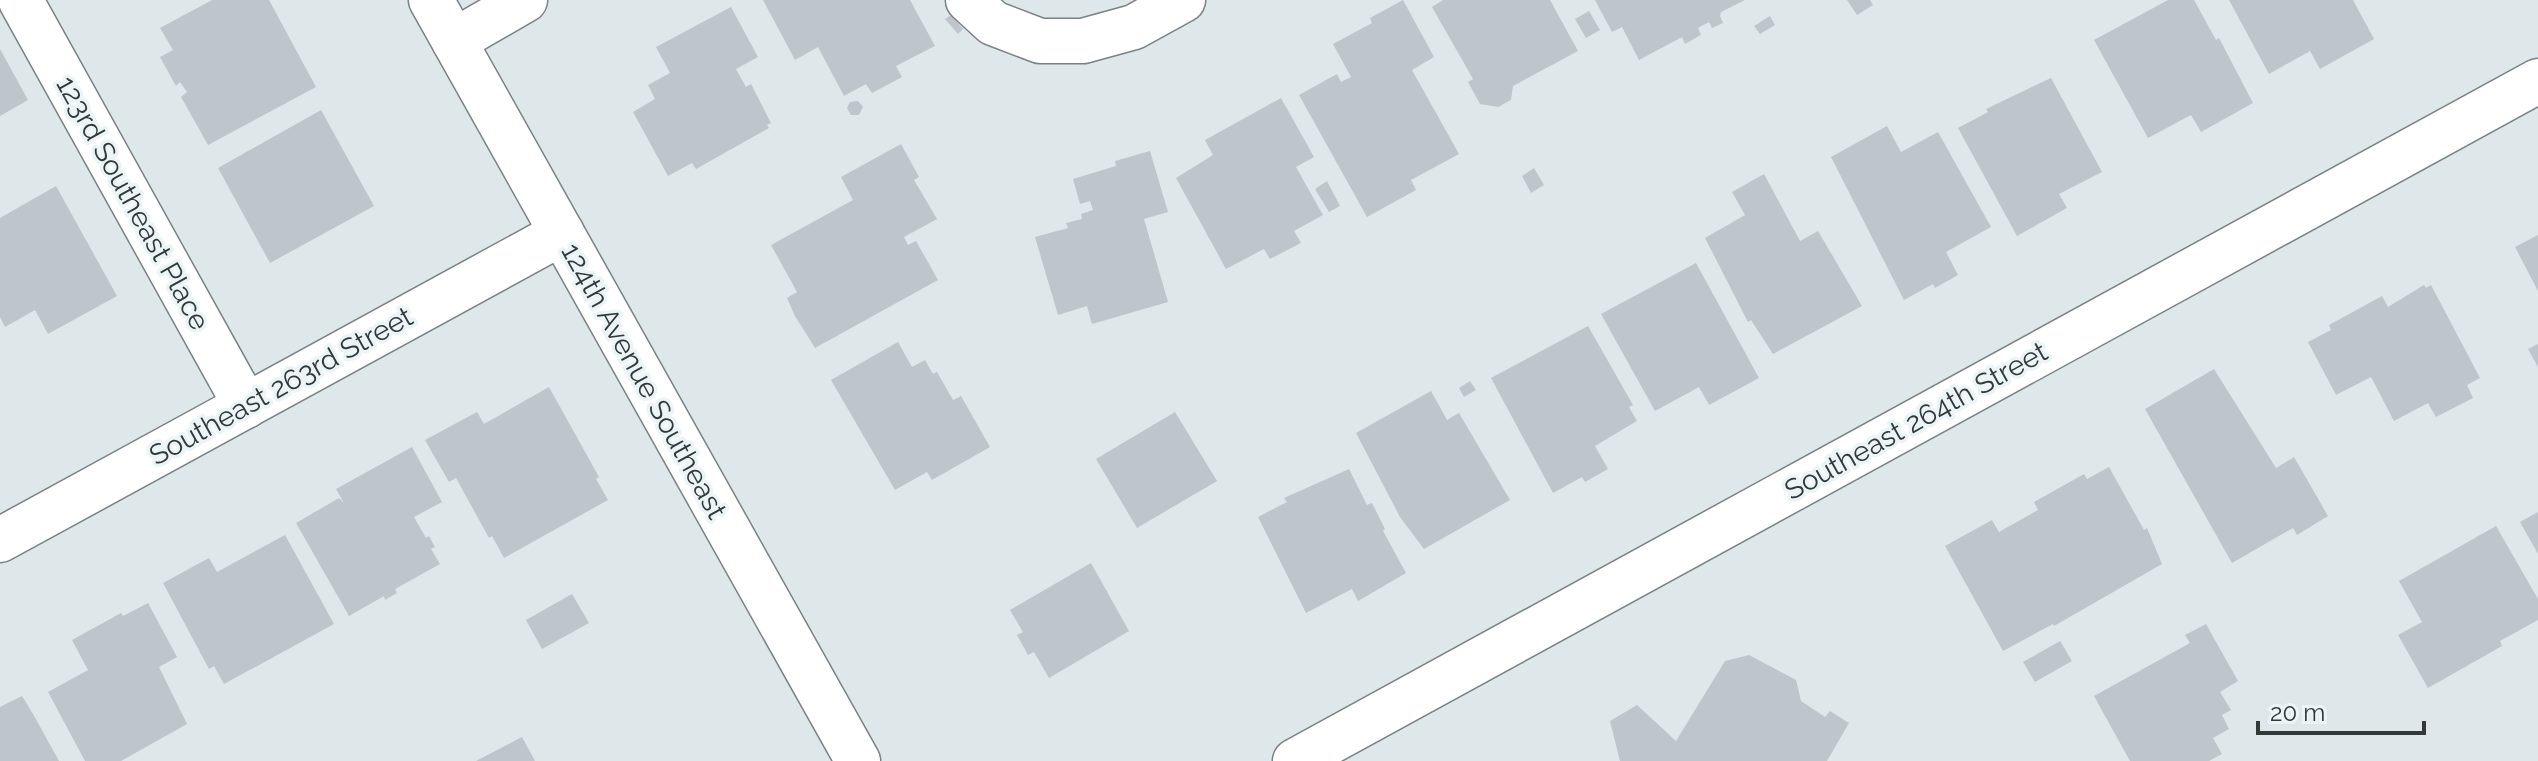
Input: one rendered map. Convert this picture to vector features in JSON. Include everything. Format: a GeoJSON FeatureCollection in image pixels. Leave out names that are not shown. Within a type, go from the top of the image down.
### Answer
{"type":"FeatureCollection","features":[{"type":"Feature","properties":{"kind":"street","name":"124th Avenue Southeast"},"geometry":{"type":"LineString","coordinates":[[431,0],[858,761]]}},
{"type":"Feature","properties":{"kind":"street"},"geometry":{"type":"LineString","coordinates":[[454,41],[525,0]]}},
{"type":"Feature","properties":{"kind":"street"},"geometry":{"type":"LineString","coordinates":[[968,0],[993,23],[1040,41],[1083,41],[1134,27],[1183,0]]}},
{"type":"Feature","properties":{"kind":"street","name":"123rd Southeast Place"},"geometry":{"type":"LineString","coordinates":[[21,1],[246,406]]}},
{"type":"Feature","properties":{"kind":"street","name":"Southeast 264th Street"},"geometry":{"type":"LineString","coordinates":[[1295,761],[2538,81]]}},
{"type":"Feature","properties":{"kind":"street","name":"Southeast 263rd Street"},"geometry":{"type":"LineString","coordinates":[[0,540],[562,233]]}},
{"type":"Feature","properties":{"kind":"building"},"geometry":{"type":"Polygon","coordinates":[[[212,0],[269,0],[316,87],[208,145],[181,97],[187,92],[180,82],[176,86],[160,57],[173,50],[160,28],[212,0]]]}},
{"type":"Feature","properties":{"kind":"building"},"geometry":{"type":"Polygon","coordinates":[[[763,0],[910,0],[935,46],[896,66],[902,77],[872,93],[866,84],[844,96],[818,47],[795,60],[763,0]]]}},
{"type":"Feature","properties":{"kind":"building"},"geometry":{"type":"Polygon","coordinates":[[[1403,0],[1434,57],[1412,70],[1459,154],[1411,180],[1416,190],[1367,217],[1299,95],[1337,74],[1341,82],[1351,77],[1333,44],[1372,23],[1370,18],[1403,0]]]}},
{"type":"Feature","properties":{"kind":"building"},"geometry":{"type":"Polygon","coordinates":[[[1443,0],[1550,0],[1578,51],[1513,86],[1511,100],[1498,107],[1480,104],[1468,82],[1473,79],[1432,7],[1443,0]]]}},
{"type":"Feature","properties":{"kind":"building"},"geometry":{"type":"Polygon","coordinates":[[[1595,0],[1745,0],[1721,12],[1723,23],[1712,28],[1709,22],[1698,28],[1701,35],[1685,44],[1682,37],[1639,60],[1622,27],[1612,32],[1595,0]]]}},
{"type":"Feature","properties":{"kind":"building"},"geometry":{"type":"Polygon","coordinates":[[[1847,0],[1870,0],[1873,5],[1857,15],[1847,0]]]}},
{"type":"Feature","properties":{"kind":"building"},"geometry":{"type":"Polygon","coordinates":[[[2168,0],[2194,0],[2216,40],[2219,38],[2253,103],[2201,132],[2191,115],[2148,138],[2094,40],[2168,0]]]}},
{"type":"Feature","properties":{"kind":"building"},"geometry":{"type":"Polygon","coordinates":[[[2229,0],[2353,0],[2374,39],[2320,69],[2310,51],[2269,74],[2229,0]]]}},
{"type":"Feature","properties":{"kind":"building"},"geometry":{"type":"Polygon","coordinates":[[[731,7],[758,57],[736,69],[746,87],[751,84],[771,123],[767,125],[769,128],[696,169],[692,163],[668,176],[633,112],[655,99],[648,85],[670,73],[656,47],[731,7]]]}},
{"type":"Feature","properties":{"kind":"building"},"geometry":{"type":"Polygon","coordinates":[[[1589,11],[1600,30],[1586,38],[1575,19],[1589,11]]]}},
{"type":"Feature","properties":{"kind":"building"},"geometry":{"type":"Polygon","coordinates":[[[951,15],[963,29],[958,34],[945,19],[951,15]]]}},
{"type":"Feature","properties":{"kind":"building"},"geometry":{"type":"Polygon","coordinates":[[[1770,16],[1775,25],[1760,34],[1754,26],[1770,16]]]}},
{"type":"Feature","properties":{"kind":"building"},"geometry":{"type":"Polygon","coordinates":[[[0,49],[28,100],[0,116],[0,49]]]}},
{"type":"Feature","properties":{"kind":"building"},"geometry":{"type":"Polygon","coordinates":[[[2051,78],[2102,172],[2059,194],[2067,208],[2017,236],[1958,128],[1988,112],[1986,109],[2051,78]]]}},
{"type":"Feature","properties":{"kind":"building"},"geometry":{"type":"Polygon","coordinates":[[[1281,98],[1314,157],[1296,167],[1323,215],[1294,231],[1301,243],[1270,259],[1264,249],[1226,269],[1176,178],[1213,155],[1205,140],[1281,98]]]}},
{"type":"Feature","properties":{"kind":"building"},"geometry":{"type":"Polygon","coordinates":[[[858,101],[863,107],[859,115],[851,115],[847,108],[850,102],[858,101]]]}},
{"type":"Feature","properties":{"kind":"building"},"geometry":{"type":"Polygon","coordinates":[[[321,110],[374,206],[270,263],[218,168],[321,110]]]}},
{"type":"Feature","properties":{"kind":"building"},"geometry":{"type":"Polygon","coordinates":[[[1887,126],[1901,152],[1938,132],[1991,227],[1946,252],[1958,275],[1904,300],[1831,157],[1887,126]]]}},
{"type":"Feature","properties":{"kind":"building"},"geometry":{"type":"Polygon","coordinates":[[[901,144],[919,177],[914,180],[937,219],[904,237],[908,245],[916,241],[938,280],[815,348],[787,298],[797,292],[771,245],[853,200],[841,177],[901,144]]]}},
{"type":"Feature","properties":{"kind":"building"},"geometry":{"type":"Polygon","coordinates":[[[1150,151],[1168,212],[1144,219],[1168,302],[1092,324],[1087,306],[1058,315],[1035,237],[1068,228],[1066,223],[1082,219],[1081,214],[1093,210],[1090,201],[1080,204],[1073,179],[1116,166],[1115,161],[1150,151]]]}},
{"type":"Feature","properties":{"kind":"building"},"geometry":{"type":"Polygon","coordinates":[[[1534,168],[1544,185],[1531,193],[1522,176],[1534,168]]]}},
{"type":"Feature","properties":{"kind":"building"},"geometry":{"type":"Polygon","coordinates":[[[1764,174],[1800,241],[1818,231],[1862,306],[1773,354],[1751,320],[1748,322],[1705,238],[1745,215],[1732,192],[1764,174]]]}},
{"type":"Feature","properties":{"kind":"building"},"geometry":{"type":"Polygon","coordinates":[[[1327,181],[1340,206],[1329,212],[1315,189],[1327,181]]]}},
{"type":"Feature","properties":{"kind":"building"},"geometry":{"type":"Polygon","coordinates":[[[56,186],[117,296],[48,334],[35,310],[5,327],[0,317],[0,218],[56,186]]]}},
{"type":"Feature","properties":{"kind":"building"},"geometry":{"type":"Polygon","coordinates":[[[2538,235],[2538,291],[2515,247],[2538,235]]]}},
{"type":"Feature","properties":{"kind":"building"},"geometry":{"type":"Polygon","coordinates":[[[1696,263],[1759,378],[1709,405],[1699,387],[1655,411],[1601,314],[1696,263]]]}},
{"type":"Feature","properties":{"kind":"building"},"geometry":{"type":"Polygon","coordinates":[[[2424,285],[2426,288],[2431,285],[2480,378],[2467,385],[2473,398],[2436,417],[2428,403],[2394,421],[2371,377],[2336,395],[2308,342],[2331,330],[2329,325],[2382,296],[2388,307],[2424,285]]]}},
{"type":"Feature","properties":{"kind":"building"},"geometry":{"type":"Polygon","coordinates":[[[1588,326],[1633,405],[1629,407],[1637,421],[1595,446],[1608,469],[1585,482],[1582,477],[1553,493],[1491,378],[1588,326]]]}},
{"type":"Feature","properties":{"kind":"building"},"geometry":{"type":"Polygon","coordinates":[[[898,342],[912,367],[925,360],[933,374],[937,372],[953,400],[961,396],[990,447],[932,480],[927,472],[895,490],[831,380],[898,342]]]}},
{"type":"Feature","properties":{"kind":"building"},"geometry":{"type":"Polygon","coordinates":[[[2538,344],[2538,367],[2528,349],[2538,344]]]}},
{"type":"Feature","properties":{"kind":"building"},"geometry":{"type":"Polygon","coordinates":[[[2214,369],[2276,468],[2294,457],[2328,516],[2297,535],[2293,528],[2232,563],[2145,409],[2214,369]]]}},
{"type":"Feature","properties":{"kind":"building"},"geometry":{"type":"Polygon","coordinates":[[[1470,381],[1476,390],[1464,397],[1459,388],[1470,381]]]}},
{"type":"Feature","properties":{"kind":"building"},"geometry":{"type":"Polygon","coordinates":[[[549,387],[599,477],[596,479],[608,500],[504,558],[492,536],[489,538],[456,478],[449,482],[425,440],[477,412],[484,424],[549,387]]]}},
{"type":"Feature","properties":{"kind":"building"},"geometry":{"type":"Polygon","coordinates":[[[1431,391],[1447,420],[1459,413],[1510,500],[1424,549],[1400,517],[1356,433],[1431,391]]]}},
{"type":"Feature","properties":{"kind":"building"},"geometry":{"type":"Polygon","coordinates":[[[1175,412],[1217,481],[1137,528],[1096,459],[1175,412]]]}},
{"type":"Feature","properties":{"kind":"building"},"geometry":{"type":"Polygon","coordinates":[[[412,447],[442,502],[414,517],[426,538],[429,536],[435,547],[431,549],[440,564],[395,589],[397,593],[385,600],[384,596],[349,616],[296,523],[339,498],[344,503],[336,489],[412,447]]]}},
{"type":"Feature","properties":{"kind":"building"},"geometry":{"type":"Polygon","coordinates":[[[2109,467],[2144,530],[2147,528],[2162,564],[2054,626],[2003,651],[1945,546],[1992,520],[1999,532],[2038,510],[2034,502],[2084,474],[2087,479],[2109,467]]]}},
{"type":"Feature","properties":{"kind":"building"},"geometry":{"type":"Polygon","coordinates":[[[1349,469],[1367,505],[1372,503],[1406,573],[1358,601],[1352,589],[1306,613],[1258,517],[1287,502],[1284,498],[1349,469]]]}},
{"type":"Feature","properties":{"kind":"building"},"geometry":{"type":"Polygon","coordinates":[[[2538,512],[2538,554],[2520,522],[2538,512]]]}},
{"type":"Feature","properties":{"kind":"building"},"geometry":{"type":"Polygon","coordinates":[[[2496,526],[2538,599],[2538,620],[2500,641],[2502,646],[2428,688],[2398,635],[2422,622],[2399,581],[2496,526]]]}},
{"type":"Feature","properties":{"kind":"building"},"geometry":{"type":"Polygon","coordinates":[[[285,535],[334,624],[224,684],[214,666],[209,669],[163,583],[209,558],[217,572],[285,535]]]}},
{"type":"Feature","properties":{"kind":"building"},"geometry":{"type":"Polygon","coordinates":[[[1091,563],[1129,631],[1049,678],[1034,652],[1028,655],[1017,635],[1023,632],[1010,610],[1091,563]]]}},
{"type":"Feature","properties":{"kind":"building"},"geometry":{"type":"Polygon","coordinates":[[[572,594],[589,623],[542,649],[526,620],[572,594]]]}},
{"type":"Feature","properties":{"kind":"building"},"geometry":{"type":"Polygon","coordinates":[[[148,603],[177,657],[159,667],[187,724],[121,761],[85,761],[48,692],[88,670],[72,640],[121,613],[123,616],[148,603]]]}},
{"type":"Feature","properties":{"kind":"building"},"geometry":{"type":"Polygon","coordinates":[[[2206,624],[2238,681],[2220,692],[2231,710],[2222,715],[2229,729],[2213,738],[2222,754],[2209,761],[2130,761],[2094,696],[2190,643],[2185,635],[2206,624]]]}},
{"type":"Feature","properties":{"kind":"building"},"geometry":{"type":"Polygon","coordinates":[[[2060,641],[2072,661],[2035,682],[2023,662],[2060,641]]]}},
{"type":"Feature","properties":{"kind":"building"},"geometry":{"type":"Polygon","coordinates":[[[1749,655],[1796,680],[1801,701],[1825,717],[1830,711],[1849,723],[1827,761],[1620,761],[1610,721],[1637,705],[1676,741],[1725,661],[1749,655]]]}},
{"type":"Feature","properties":{"kind":"building"},"geometry":{"type":"Polygon","coordinates":[[[22,696],[59,761],[0,761],[0,707],[22,696]]]}},
{"type":"Feature","properties":{"kind":"building"},"geometry":{"type":"Polygon","coordinates":[[[522,737],[535,761],[476,761],[522,737]]]}}]}
